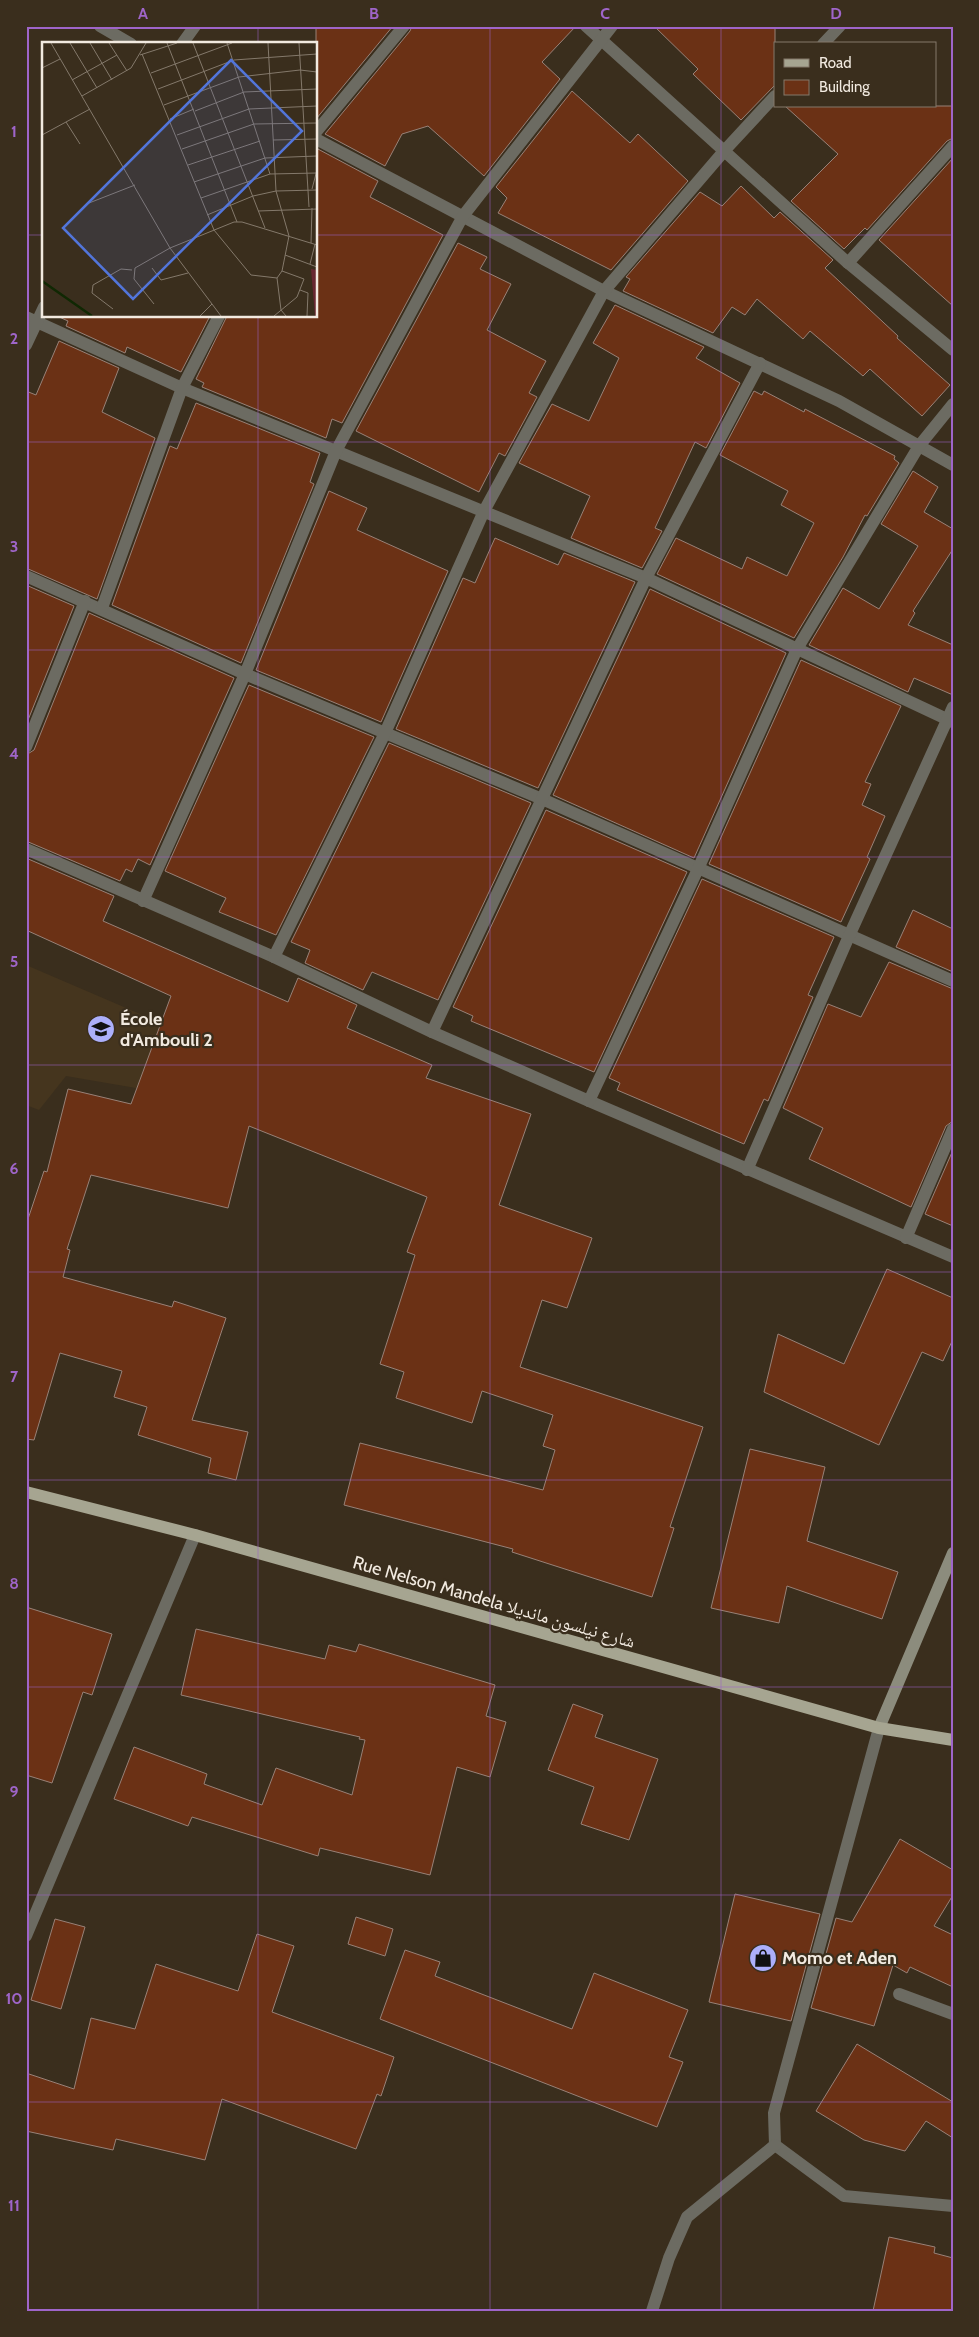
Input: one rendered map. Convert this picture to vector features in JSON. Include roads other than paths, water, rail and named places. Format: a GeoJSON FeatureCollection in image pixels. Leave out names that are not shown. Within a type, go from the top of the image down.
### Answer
{"type":"FeatureCollection","features":[{"type":"Feature","properties":{"kind":"main road","name":"Rue Nelson Mandela شارع نيلسون مانديلا"},"geometry":{"type":"LineString","coordinates":[[26,1492],[195,1536],[879,1728],[953,1740]]}},
{"type":"Feature","properties":{"kind":"street"},"geometry":{"type":"LineString","coordinates":[[100,26],[128,42]]}},
{"type":"Feature","properties":{"kind":"street"},"geometry":{"type":"LineString","coordinates":[[183,42],[195,26]]}},
{"type":"Feature","properties":{"kind":"street"},"geometry":{"type":"LineString","coordinates":[[318,130],[404,26]]}},
{"type":"Feature","properties":{"kind":"street"},"geometry":{"type":"LineString","coordinates":[[586,26],[848,263],[953,350]]}},
{"type":"Feature","properties":{"kind":"street"},"geometry":{"type":"LineString","coordinates":[[143,900],[245,674],[336,451],[463,216],[612,26]]}},
{"type":"Feature","properties":{"kind":"street"},"geometry":{"type":"LineString","coordinates":[[825,42],[840,26]]}},
{"type":"Feature","properties":{"kind":"street"},"geometry":{"type":"LineString","coordinates":[[274,957],[385,733],[484,511],[604,290],[725,150],[774,97]]}},
{"type":"Feature","properties":{"kind":"street"},"geometry":{"type":"LineString","coordinates":[[318,141],[604,290],[839,401],[953,465]]}},
{"type":"Feature","properties":{"kind":"street"},"geometry":{"type":"LineString","coordinates":[[848,263],[953,146]]}},
{"type":"Feature","properties":{"kind":"street"},"geometry":{"type":"LineString","coordinates":[[26,345],[31,319],[42,309]]}},
{"type":"Feature","properties":{"kind":"street"},"geometry":{"type":"LineString","coordinates":[[102,608],[182,388],[218,318]]}},
{"type":"Feature","properties":{"kind":"street"},"geometry":{"type":"LineString","coordinates":[[31,319],[182,388],[646,578],[949,720]]}},
{"type":"Feature","properties":{"kind":"street"},"geometry":{"type":"LineString","coordinates":[[432,1032],[646,578],[760,363]]}},
{"type":"Feature","properties":{"kind":"street"},"geometry":{"type":"LineString","coordinates":[[589,1101],[698,869],[797,649],[919,446],[953,404]]}},
{"type":"Feature","properties":{"kind":"street"},"geometry":{"type":"LineString","coordinates":[[26,576],[102,608],[245,674],[542,799],[953,981]]}},
{"type":"Feature","properties":{"kind":"street"},"geometry":{"type":"LineString","coordinates":[[26,747],[85,601]]}},
{"type":"Feature","properties":{"kind":"street"},"geometry":{"type":"LineString","coordinates":[[747,1170],[849,936],[949,720],[953,707]]}},
{"type":"Feature","properties":{"kind":"street"},"geometry":{"type":"LineString","coordinates":[[26,849],[274,957],[432,1032],[747,1170],[953,1257]]}},
{"type":"Feature","properties":{"kind":"street"},"geometry":{"type":"LineString","coordinates":[[906,1238],[953,1129]]}},
{"type":"Feature","properties":{"kind":"street"},"geometry":{"type":"LineString","coordinates":[[26,1936],[195,1536]]}},
{"type":"Feature","properties":{"kind":"street"},"geometry":{"type":"LineString","coordinates":[[775,2145],[774,2113],[879,1728],[953,1553]]}},
{"type":"Feature","properties":{"kind":"street"},"geometry":{"type":"LineString","coordinates":[[899,1994],[953,2014]]}},
{"type":"Feature","properties":{"kind":"street"},"geometry":{"type":"LineString","coordinates":[[775,2145],[844,2196],[953,2206]]}},
{"type":"Feature","properties":{"kind":"street"},"geometry":{"type":"LineString","coordinates":[[652,2311],[669,2258],[687,2217],[775,2145]]}},
{"type":"Feature","properties":{"kind":"place","name":"École d'Ambouli 2"},"geometry":{"type":"Point","coordinates":[101,1029]}},
{"type":"Feature","properties":{"kind":"place","name":"Momo et Aden"},"geometry":{"type":"Point","coordinates":[763,1958]}}]}
